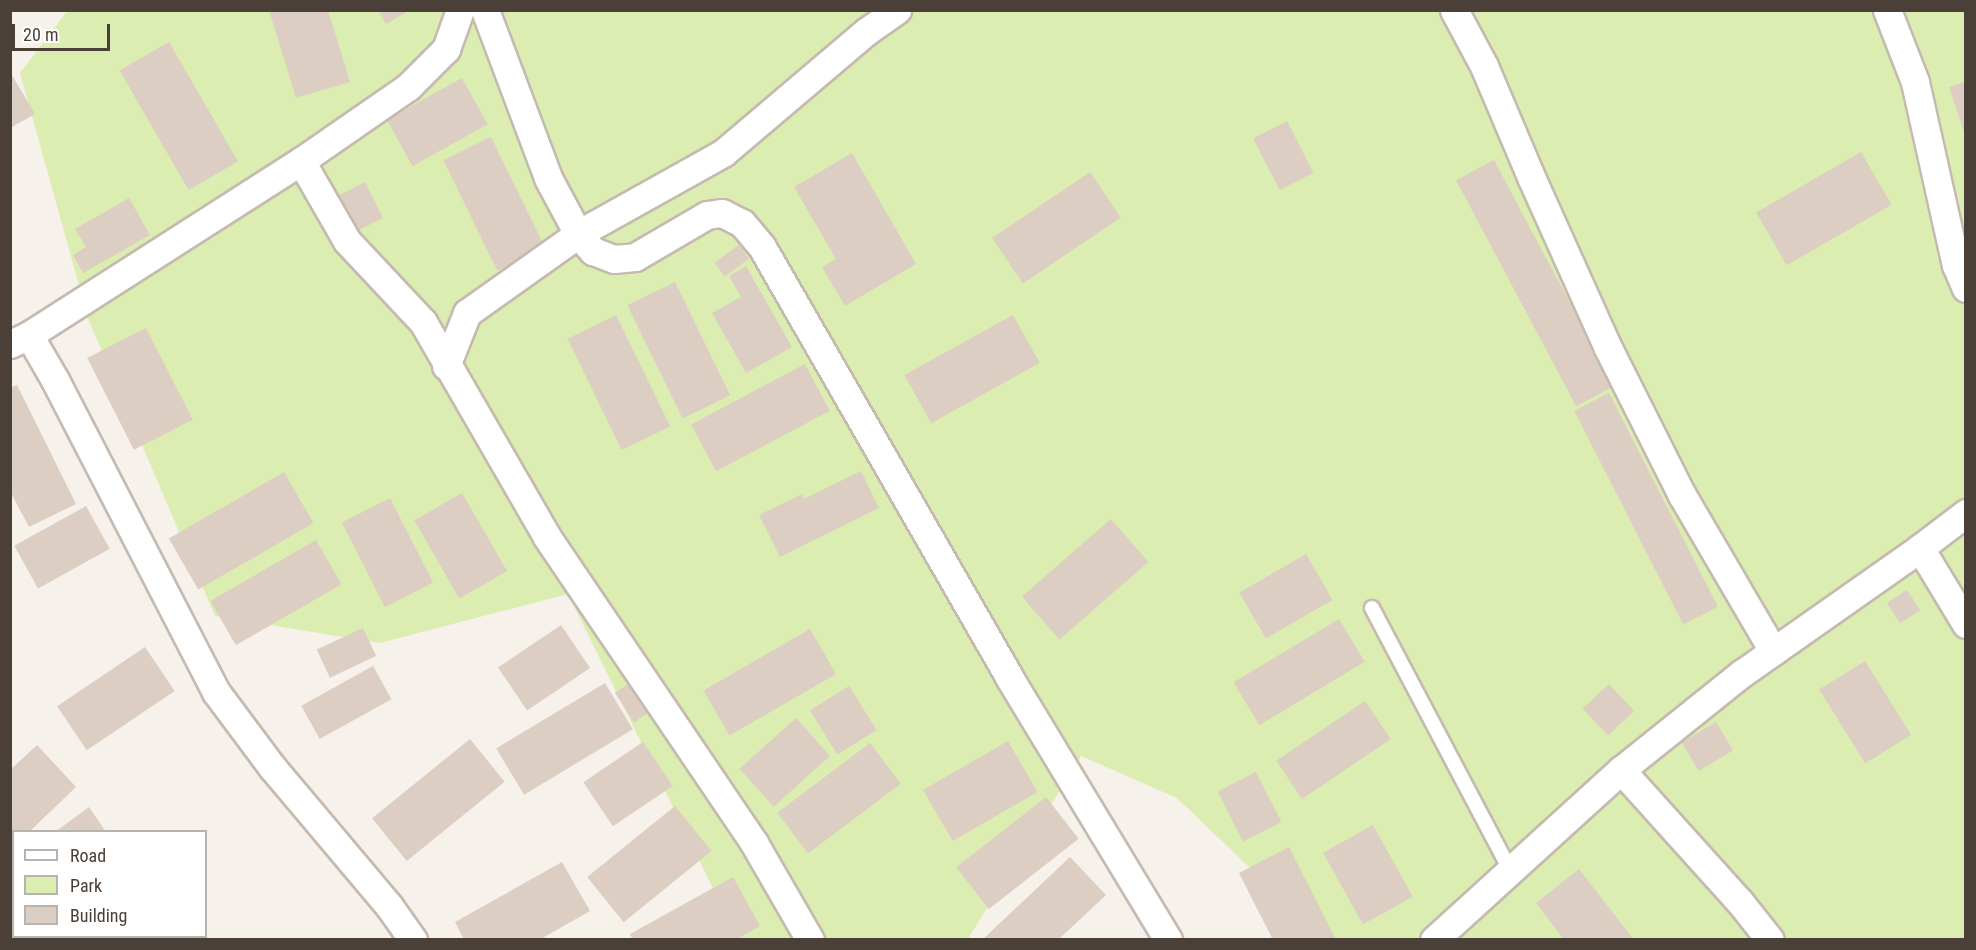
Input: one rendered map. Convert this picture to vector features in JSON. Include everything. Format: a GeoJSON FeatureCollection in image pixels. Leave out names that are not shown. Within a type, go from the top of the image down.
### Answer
{"type":"FeatureCollection","features":[{"type":"Feature","properties":{"kind":"street"},"geometry":{"type":"LineString","coordinates":[[413,939],[390,906],[272,767],[216,692],[55,380],[20,340],[302,162],[408,87],[446,49],[460,10]]}},
{"type":"Feature","properties":{"kind":"street"},"geometry":{"type":"LineString","coordinates":[[485,10],[548,178],[578,234],[593,251],[614,259],[635,257],[707,215],[722,213],[742,223],[755,239],[1009,676],[1167,939]]}},
{"type":"Feature","properties":{"kind":"street"},"geometry":{"type":"LineString","coordinates":[[446,366],[467,313],[578,234],[723,153],[867,31],[897,10]]}},
{"type":"Feature","properties":{"kind":"street"},"geometry":{"type":"LineString","coordinates":[[1454,10],[1484,66],[1532,179],[1619,369],[1682,495],[1773,651]]}},
{"type":"Feature","properties":{"kind":"street"},"geometry":{"type":"LineString","coordinates":[[1887,10],[1915,82],[1956,265],[1965,288]]}},
{"type":"Feature","properties":{"kind":"street"},"geometry":{"type":"LineString","coordinates":[[302,162],[347,241],[423,322],[446,366],[547,537],[754,843],[810,939]]}},
{"type":"Feature","properties":{"kind":"street"},"geometry":{"type":"LineString","coordinates":[[1434,939],[1621,770],[1741,674],[1920,548],[1965,513]]}},
{"type":"Feature","properties":{"kind":"street"},"geometry":{"type":"LineString","coordinates":[[1920,548],[1965,624]]}},
{"type":"Feature","properties":{"kind":"street"},"geometry":{"type":"LineString","coordinates":[[1621,770],[1740,902],[1770,939]]}},
{"type":"Feature","properties":{"kind":"lane"},"geometry":{"type":"LineString","coordinates":[[1372,608],[1510,870]]}},
{"type":"Feature","properties":{"kind":"green space"},"geometry":{"type":"Polygon","coordinates":[[[68,10],[1965,11],[1965,939],[1324,939],[1177,798],[1081,756],[968,939],[738,939],[568,594],[380,643],[215,616],[89,321],[20,73],[68,10]]]}},
{"type":"Feature","properties":{"kind":"building"},"geometry":{"type":"Polygon","coordinates":[[[269,10],[328,10],[350,82],[296,98],[269,10]]]}},
{"type":"Feature","properties":{"kind":"building"},"geometry":{"type":"Polygon","coordinates":[[[378,10],[410,10],[386,24],[378,10]]]}},
{"type":"Feature","properties":{"kind":"building"},"geometry":{"type":"Polygon","coordinates":[[[169,42],[238,162],[189,190],[120,70],[169,42]]]}},
{"type":"Feature","properties":{"kind":"building"},"geometry":{"type":"Polygon","coordinates":[[[10,72],[35,114],[10,128],[10,72]]]}},
{"type":"Feature","properties":{"kind":"building"},"geometry":{"type":"Polygon","coordinates":[[[462,78],[488,124],[412,166],[387,120],[462,78]]]}},
{"type":"Feature","properties":{"kind":"building"},"geometry":{"type":"Polygon","coordinates":[[[1966,82],[1966,135],[1965,135],[1949,87],[1966,82]]]}},
{"type":"Feature","properties":{"kind":"building"},"geometry":{"type":"Polygon","coordinates":[[[1287,121],[1313,173],[1279,190],[1253,138],[1287,121]]]}},
{"type":"Feature","properties":{"kind":"building"},"geometry":{"type":"Polygon","coordinates":[[[491,137],[545,248],[497,271],[443,160],[491,137]]]}},
{"type":"Feature","properties":{"kind":"building"},"geometry":{"type":"Polygon","coordinates":[[[1861,152],[1892,205],[1787,265],[1756,212],[1861,152]]]}},
{"type":"Feature","properties":{"kind":"building"},"geometry":{"type":"Polygon","coordinates":[[[852,153],[916,264],[845,306],[822,267],[836,259],[794,187],[852,153]]]}},
{"type":"Feature","properties":{"kind":"building"},"geometry":{"type":"Polygon","coordinates":[[[1494,160],[1614,386],[1576,406],[1456,180],[1494,160]]]}},
{"type":"Feature","properties":{"kind":"building"},"geometry":{"type":"Polygon","coordinates":[[[1090,172],[1121,218],[1023,284],[992,238],[1090,172]]]}},
{"type":"Feature","properties":{"kind":"building"},"geometry":{"type":"Polygon","coordinates":[[[365,182],[383,218],[353,233],[335,197],[365,182]]]}},
{"type":"Feature","properties":{"kind":"building"},"geometry":{"type":"Polygon","coordinates":[[[129,198],[150,235],[83,273],[73,255],[86,247],[75,229],[129,198]]]}},
{"type":"Feature","properties":{"kind":"building"},"geometry":{"type":"Polygon","coordinates":[[[739,245],[749,259],[725,276],[715,263],[739,245]]]}},
{"type":"Feature","properties":{"kind":"building"},"geometry":{"type":"Polygon","coordinates":[[[746,266],[792,347],[746,373],[712,313],[741,297],[729,276],[746,266]]]}},
{"type":"Feature","properties":{"kind":"building"},"geometry":{"type":"Polygon","coordinates":[[[675,282],[730,395],[683,418],[627,305],[675,282]]]}},
{"type":"Feature","properties":{"kind":"building"},"geometry":{"type":"Polygon","coordinates":[[[616,315],[670,426],[622,450],[567,339],[616,315]]]}},
{"type":"Feature","properties":{"kind":"building"},"geometry":{"type":"Polygon","coordinates":[[[1013,315],[1040,363],[931,423],[905,375],[1013,315]]]}},
{"type":"Feature","properties":{"kind":"building"},"geometry":{"type":"Polygon","coordinates":[[[146,328],[193,420],[134,450],[87,358],[146,328]]]}},
{"type":"Feature","properties":{"kind":"building"},"geometry":{"type":"Polygon","coordinates":[[[805,364],[830,411],[716,471],[691,425],[805,364]]]}},
{"type":"Feature","properties":{"kind":"building"},"geometry":{"type":"Polygon","coordinates":[[[17,385],[76,504],[29,527],[10,491],[10,388],[17,385]]]}},
{"type":"Feature","properties":{"kind":"building"},"geometry":{"type":"Polygon","coordinates":[[[1609,393],[1718,607],[1683,625],[1574,411],[1609,393]]]}},
{"type":"Feature","properties":{"kind":"building"},"geometry":{"type":"Polygon","coordinates":[[[861,471],[879,508],[780,557],[759,515],[802,494],[804,499],[861,471]]]}},
{"type":"Feature","properties":{"kind":"building"},"geometry":{"type":"Polygon","coordinates":[[[284,472],[314,523],[198,590],[169,538],[284,472]]]}},
{"type":"Feature","properties":{"kind":"building"},"geometry":{"type":"Polygon","coordinates":[[[462,493],[507,571],[459,598],[414,520],[462,493]]]}},
{"type":"Feature","properties":{"kind":"building"},"geometry":{"type":"Polygon","coordinates":[[[390,498],[433,583],[385,607],[342,523],[390,498]]]}},
{"type":"Feature","properties":{"kind":"building"},"geometry":{"type":"Polygon","coordinates":[[[86,506],[110,549],[38,589],[14,546],[86,506]]]}},
{"type":"Feature","properties":{"kind":"building"},"geometry":{"type":"Polygon","coordinates":[[[1111,519],[1148,562],[1059,639],[1022,596],[1111,519]]]}},
{"type":"Feature","properties":{"kind":"building"},"geometry":{"type":"Polygon","coordinates":[[[316,540],[342,584],[236,645],[210,601],[316,540]]]}},
{"type":"Feature","properties":{"kind":"building"},"geometry":{"type":"Polygon","coordinates":[[[1306,554],[1332,600],[1266,638],[1239,592],[1306,554]]]}},
{"type":"Feature","properties":{"kind":"building"},"geometry":{"type":"Polygon","coordinates":[[[1907,590],[1920,610],[1900,623],[1887,603],[1907,590]]]}},
{"type":"Feature","properties":{"kind":"building"},"geometry":{"type":"Polygon","coordinates":[[[1339,619],[1365,662],[1259,725],[1234,682],[1339,619]]]}},
{"type":"Feature","properties":{"kind":"building"},"geometry":{"type":"Polygon","coordinates":[[[561,625],[590,668],[527,711],[498,667],[561,625]]]}},
{"type":"Feature","properties":{"kind":"building"},"geometry":{"type":"Polygon","coordinates":[[[363,628],[376,656],[330,678],[317,650],[363,628]]]}},
{"type":"Feature","properties":{"kind":"building"},"geometry":{"type":"Polygon","coordinates":[[[810,629],[836,674],[729,736],[703,690],[810,629]]]}},
{"type":"Feature","properties":{"kind":"building"},"geometry":{"type":"Polygon","coordinates":[[[145,647],[175,691],[87,750],[57,706],[145,647]]]}},
{"type":"Feature","properties":{"kind":"building"},"geometry":{"type":"Polygon","coordinates":[[[1865,661],[1911,735],[1865,763],[1819,690],[1865,661]]]}},
{"type":"Feature","properties":{"kind":"building"},"geometry":{"type":"Polygon","coordinates":[[[373,666],[391,699],[320,739],[301,706],[373,666]]]}},
{"type":"Feature","properties":{"kind":"building"},"geometry":{"type":"Polygon","coordinates":[[[605,683],[633,729],[524,795],[496,748],[605,683]]]}},
{"type":"Feature","properties":{"kind":"building"},"geometry":{"type":"Polygon","coordinates":[[[630,683],[649,712],[634,722],[615,693],[630,683]]]}},
{"type":"Feature","properties":{"kind":"building"},"geometry":{"type":"Polygon","coordinates":[[[1609,684],[1634,711],[1608,736],[1583,709],[1609,684]]]}},
{"type":"Feature","properties":{"kind":"building"},"geometry":{"type":"Polygon","coordinates":[[[849,686],[877,730],[838,754],[810,710],[849,686]]]}},
{"type":"Feature","properties":{"kind":"building"},"geometry":{"type":"Polygon","coordinates":[[[1365,701],[1391,739],[1302,799],[1276,761],[1365,701]]]}},
{"type":"Feature","properties":{"kind":"building"},"geometry":{"type":"Polygon","coordinates":[[[796,718],[830,756],[774,807],[740,769],[796,718]]]}},
{"type":"Feature","properties":{"kind":"building"},"geometry":{"type":"Polygon","coordinates":[[[1716,722],[1733,750],[1699,771],[1682,743],[1716,722]]]}},
{"type":"Feature","properties":{"kind":"building"},"geometry":{"type":"Polygon","coordinates":[[[470,739],[505,782],[407,861],[372,818],[470,739]]]}},
{"type":"Feature","properties":{"kind":"building"},"geometry":{"type":"Polygon","coordinates":[[[1008,741],[1038,792],[953,841],[923,790],[1008,741]]]}},
{"type":"Feature","properties":{"kind":"building"},"geometry":{"type":"Polygon","coordinates":[[[643,742],[673,786],[613,826],[583,782],[643,742]]]}},
{"type":"Feature","properties":{"kind":"building"},"geometry":{"type":"Polygon","coordinates":[[[870,743],[901,784],[808,854],[777,813],[870,743]]]}},
{"type":"Feature","properties":{"kind":"building"},"geometry":{"type":"Polygon","coordinates":[[[37,745],[76,787],[31,830],[12,830],[12,848],[10,849],[10,770],[37,745]]]}},
{"type":"Feature","properties":{"kind":"building"},"geometry":{"type":"Polygon","coordinates":[[[1256,772],[1281,822],[1243,841],[1218,792],[1256,772]]]}},
{"type":"Feature","properties":{"kind":"building"},"geometry":{"type":"Polygon","coordinates":[[[1046,797],[1079,839],[989,909],[956,867],[1046,797]]]}},
{"type":"Feature","properties":{"kind":"building"},"geometry":{"type":"Polygon","coordinates":[[[675,806],[712,851],[624,922],[587,877],[675,806]]]}},
{"type":"Feature","properties":{"kind":"building"},"geometry":{"type":"Polygon","coordinates":[[[89,807],[105,830],[58,830],[89,807]]]}},
{"type":"Feature","properties":{"kind":"building"},"geometry":{"type":"Polygon","coordinates":[[[1373,825],[1413,897],[1363,924],[1323,853],[1373,825]]]}},
{"type":"Feature","properties":{"kind":"building"},"geometry":{"type":"Polygon","coordinates":[[[1289,847],[1336,940],[1273,940],[1239,873],[1289,847]]]}},
{"type":"Feature","properties":{"kind":"building"},"geometry":{"type":"Polygon","coordinates":[[[1070,857],[1106,895],[1058,940],[982,940],[1070,857]]]}},
{"type":"Feature","properties":{"kind":"building"},"geometry":{"type":"Polygon","coordinates":[[[10,861],[12,861],[12,918],[10,918],[10,861]]]}},
{"type":"Feature","properties":{"kind":"building"},"geometry":{"type":"Polygon","coordinates":[[[562,862],[590,911],[539,940],[464,940],[455,922],[562,862]]]}},
{"type":"Feature","properties":{"kind":"building"},"geometry":{"type":"Polygon","coordinates":[[[1579,869],[1634,940],[1564,940],[1536,903],[1579,869]]]}},
{"type":"Feature","properties":{"kind":"building"},"geometry":{"type":"Polygon","coordinates":[[[733,877],[760,926],[735,940],[633,940],[630,934],[733,877]]]}},
{"type":"Feature","properties":{"kind":"building"},"geometry":{"type":"Polygon","coordinates":[[[72,938],[110,938],[110,940],[72,940],[72,938]]]}},
{"type":"Feature","properties":{"kind":"building"},"geometry":{"type":"Polygon","coordinates":[[[139,938],[202,938],[202,940],[139,940],[139,938]]]}}]}
